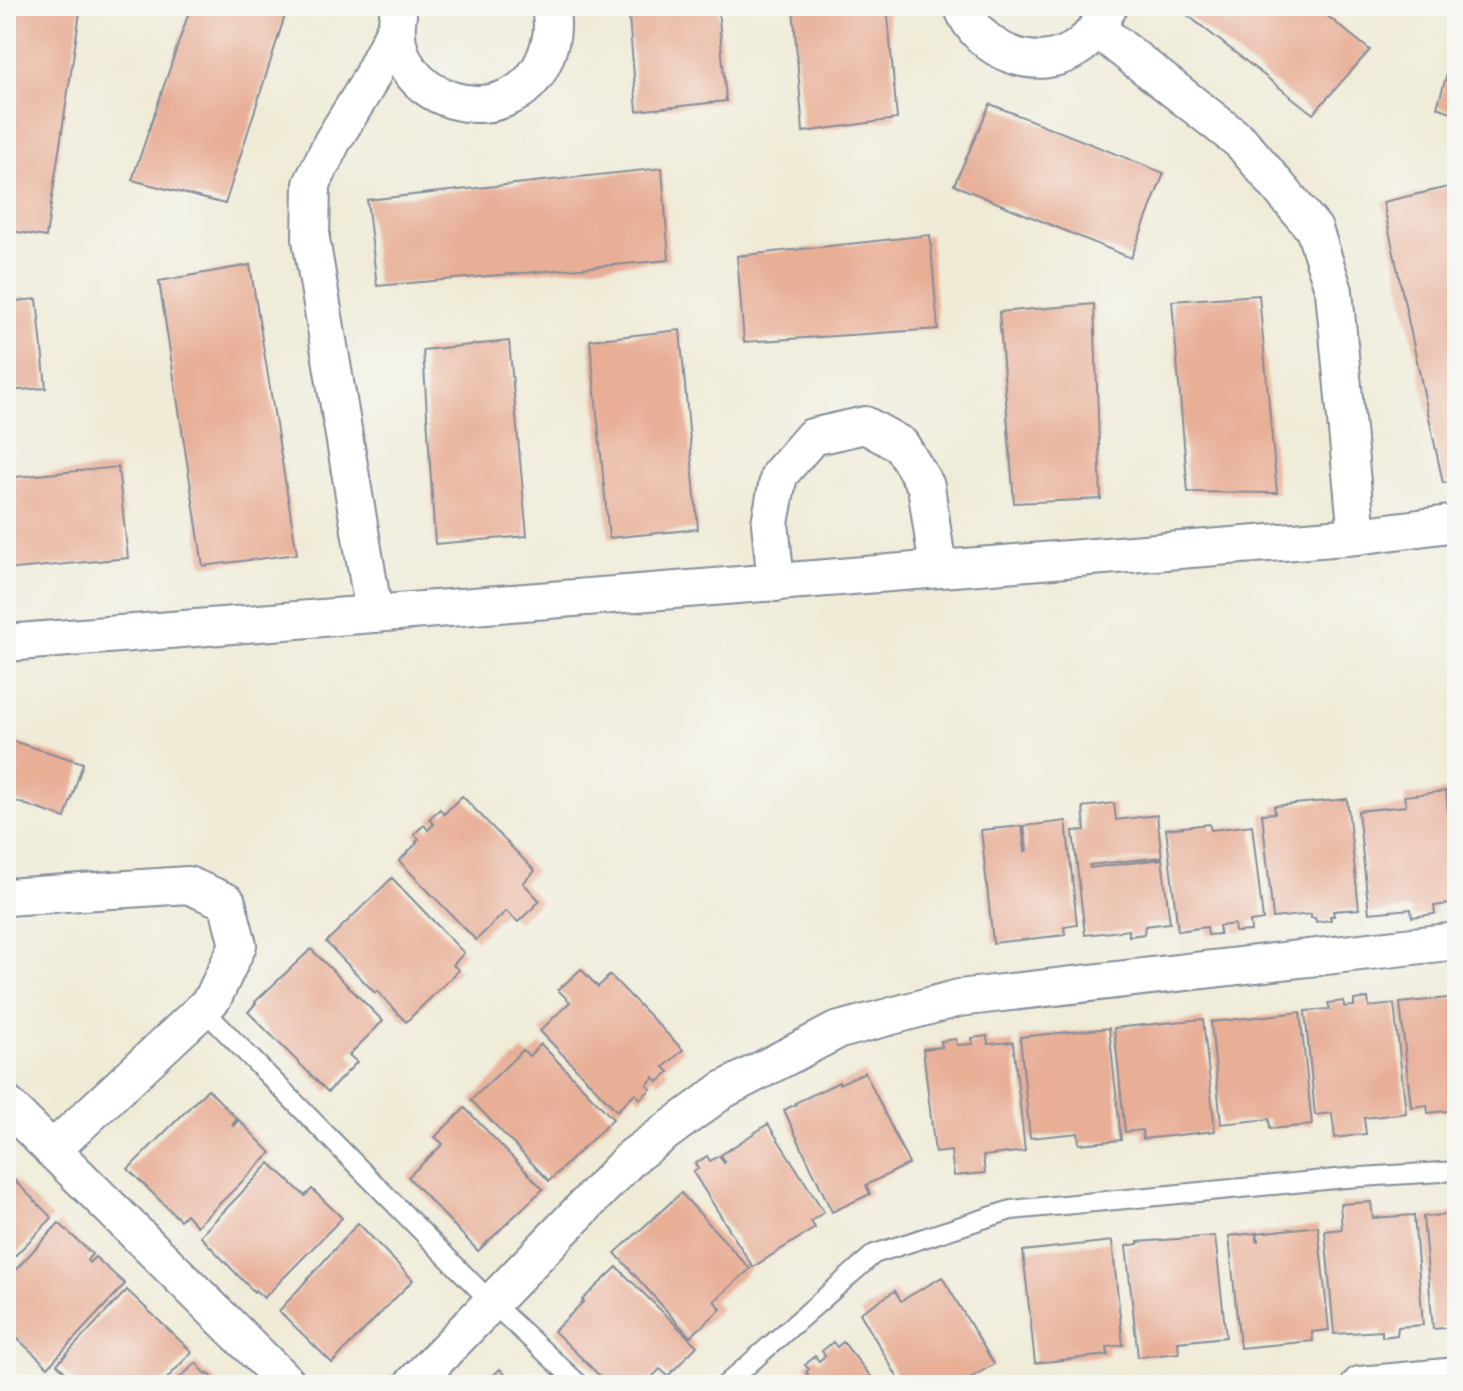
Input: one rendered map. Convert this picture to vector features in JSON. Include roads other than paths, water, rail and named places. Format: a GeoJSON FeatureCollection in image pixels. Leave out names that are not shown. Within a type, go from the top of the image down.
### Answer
{"type":"FeatureCollection","features":[{"type":"Feature","properties":{"kind":"street"},"geometry":{"type":"LineString","coordinates":[[398,16],[400,53],[410,71],[429,91],[454,102],[481,105],[497,102],[522,89],[540,69],[551,44],[553,17],[549,6]]}},
{"type":"Feature","properties":{"kind":"street"},"geometry":{"type":"LineString","coordinates":[[962,6],[968,21],[984,41],[1005,54],[1031,59],[1056,57],[1079,47],[1103,17],[1241,142],[1314,229],[1334,291],[1357,536]]}},
{"type":"Feature","properties":{"kind":"street"},"geometry":{"type":"LineString","coordinates":[[374,614],[311,239],[312,184],[332,142],[366,87],[398,16]]}},
{"type":"Feature","properties":{"kind":"street"},"geometry":{"type":"LineString","coordinates":[[776,583],[770,523],[779,475],[812,437],[865,425],[901,445],[926,486],[938,569]]}},
{"type":"Feature","properties":{"kind":"street"},"geometry":{"type":"LineString","coordinates":[[6,643],[1357,536],[1457,523]]}},
{"type":"Feature","properties":{"kind":"street"},"geometry":{"type":"LineString","coordinates":[[6,897],[188,885],[227,902],[238,945],[213,998],[52,1150]]}},
{"type":"Feature","properties":{"kind":"street"},"geometry":{"type":"LineString","coordinates":[[412,1385],[632,1157],[723,1090],[836,1031],[959,998],[1457,941]]}},
{"type":"Feature","properties":{"kind":"street"},"geometry":{"type":"LineString","coordinates":[[6,1104],[289,1385]]}},
{"type":"Feature","properties":{"kind":"street"},"geometry":{"type":"LineString","coordinates":[[1360,1385],[1437,1380]]}},
{"type":"Feature","properties":{"kind":"lane"},"geometry":{"type":"LineString","coordinates":[[203,1009],[492,1303],[580,1385]]}},
{"type":"Feature","properties":{"kind":"lane"},"geometry":{"type":"LineString","coordinates":[[725,1385],[874,1254],[1011,1210],[1346,1178],[1457,1171]]}}]}
